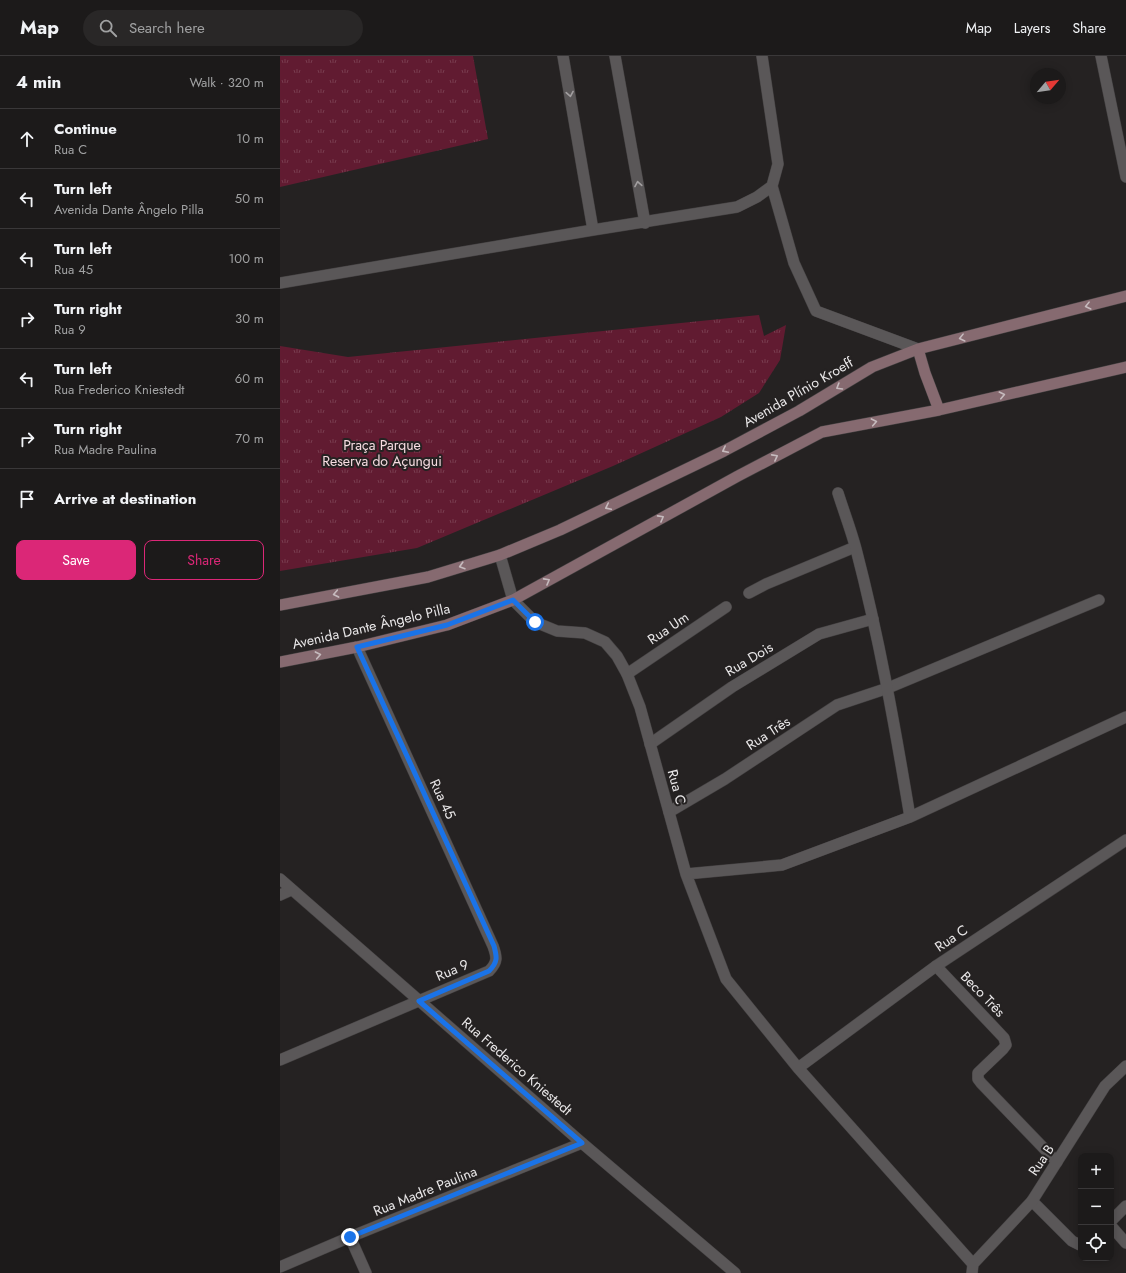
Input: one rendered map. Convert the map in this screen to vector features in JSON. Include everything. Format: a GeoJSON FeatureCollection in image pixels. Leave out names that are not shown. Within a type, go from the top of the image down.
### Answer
{"type":"FeatureCollection","features":[{"type":"Feature","properties":{"kind":"main road","name":"Avenida Plínio Kroeff"},"geometry":{"type":"LineString","coordinates":[[500,555],[560,530],[724,451],[799,411],[872,367],[918,349],[1126,296]]}},
{"type":"Feature","properties":{"kind":"main road"},"geometry":{"type":"LineString","coordinates":[[918,349],[939,410]]}},
{"type":"Feature","properties":{"kind":"main road"},"geometry":{"type":"LineString","coordinates":[[513,600],[738,476],[822,432],[939,410],[1126,367]]}},
{"type":"Feature","properties":{"kind":"main road"},"geometry":{"type":"LineString","coordinates":[[280,605],[428,577],[500,555]]}},
{"type":"Feature","properties":{"kind":"main road","name":"Avenida Dante Ângelo Pilla"},"geometry":{"type":"LineString","coordinates":[[280,662],[357,647],[447,625],[513,600]]}},
{"type":"Feature","properties":{"kind":"street"},"geometry":{"type":"LineString","coordinates":[[563,56],[594,230]]}},
{"type":"Feature","properties":{"kind":"street"},"geometry":{"type":"LineString","coordinates":[[615,56],[645,223]]}},
{"type":"Feature","properties":{"kind":"street"},"geometry":{"type":"LineString","coordinates":[[762,56],[778,164],[772,186],[794,263],[816,311],[918,349]]}},
{"type":"Feature","properties":{"kind":"street"},"geometry":{"type":"LineString","coordinates":[[1101,56],[1126,177]]}},
{"type":"Feature","properties":{"kind":"street"},"geometry":{"type":"LineString","coordinates":[[280,283],[738,207],[757,197],[772,186]]}},
{"type":"Feature","properties":{"kind":"street"},"geometry":{"type":"LineString","coordinates":[[838,494],[855,547],[873,619],[888,688],[910,817]]}},
{"type":"Feature","properties":{"kind":"street"},"geometry":{"type":"LineString","coordinates":[[749,593],[766,584],[855,547]]}},
{"type":"Feature","properties":{"kind":"street","name":"Rua C"},"geometry":{"type":"LineString","coordinates":[[500,555],[513,600],[535,622],[557,632],[585,633],[605,642],[617,656],[627,674],[640,707],[686,874],[726,979],[798,1068],[973,1269]]}},
{"type":"Feature","properties":{"kind":"street","name":"Rua Três"},"geometry":{"type":"LineString","coordinates":[[669,812],[724,779],[837,705],[888,688],[1099,600]]}},
{"type":"Feature","properties":{"kind":"street","name":"Rua Um"},"geometry":{"type":"LineString","coordinates":[[627,674],[726,607]]}},
{"type":"Feature","properties":{"kind":"street","name":"Rua Dois"},"geometry":{"type":"LineString","coordinates":[[650,744],[732,687],[819,634],[873,619]]}},
{"type":"Feature","properties":{"kind":"street","name":"Rua 45"},"geometry":{"type":"LineString","coordinates":[[357,647],[494,946],[496,956],[495,965]]}},
{"type":"Feature","properties":{"kind":"street"},"geometry":{"type":"LineString","coordinates":[[686,874],[782,865],[910,817],[1126,717]]}},
{"type":"Feature","properties":{"kind":"street","name":"Rua C"},"geometry":{"type":"LineString","coordinates":[[798,1068],[936,966],[1016,911],[1126,840]]}},
{"type":"Feature","properties":{"kind":"street","name":"Rua Frederico Kniestedt"},"geometry":{"type":"LineString","coordinates":[[280,879],[582,1143],[736,1273]]}},
{"type":"Feature","properties":{"kind":"street"},"geometry":{"type":"LineString","coordinates":[[280,895],[291,890]]}},
{"type":"Feature","properties":{"kind":"street","name":"Rua 9"},"geometry":{"type":"LineString","coordinates":[[280,1060],[489,971],[495,965]]}},
{"type":"Feature","properties":{"kind":"street","name":"Beco Três"},"geometry":{"type":"LineString","coordinates":[[936,966],[1004,1038],[1006,1045],[1004,1050],[978,1073],[978,1079],[1057,1162]]}},
{"type":"Feature","properties":{"kind":"street","name":"Rua B"},"geometry":{"type":"LineString","coordinates":[[973,1269],[1032,1201],[1106,1086],[1126,1066]]}},
{"type":"Feature","properties":{"kind":"street","name":"Rua Madre Paulina"},"geometry":{"type":"LineString","coordinates":[[280,1267],[582,1143]]}},
{"type":"Feature","properties":{"kind":"street"},"geometry":{"type":"LineString","coordinates":[[1032,1201],[1072,1241],[1078,1244]]}},
{"type":"Feature","properties":{"kind":"street"},"geometry":{"type":"LineString","coordinates":[[1114,1218],[1126,1206]]}},
{"type":"Feature","properties":{"kind":"street"},"geometry":{"type":"LineString","coordinates":[[1114,1229],[1126,1242]]}},
{"type":"Feature","properties":{"kind":"street"},"geometry":{"type":"LineString","coordinates":[[350,1237],[366,1273]]}},
{"type":"Feature","properties":{"kind":"green space"},"geometry":{"type":"Polygon","coordinates":[[[280,56],[473,56],[488,139],[280,187],[280,56]]]}},
{"type":"Feature","properties":{"kind":"green space","name":"Praça Parque Reserva do Açungui"},"geometry":{"type":"Polygon","coordinates":[[[759,315],[764,336],[786,325],[780,360],[759,393],[721,417],[613,466],[417,548],[280,571],[280,346],[348,357],[759,315]]]}},
{"type":"Feature","properties":{"kind":"route"},"geometry":{"type":"LineString","coordinates":[[350,1237],[582,1143],[419,1001],[489,971],[495,965],[496,956],[494,946],[357,647],[447,625],[513,600],[535,622]]}}]}
